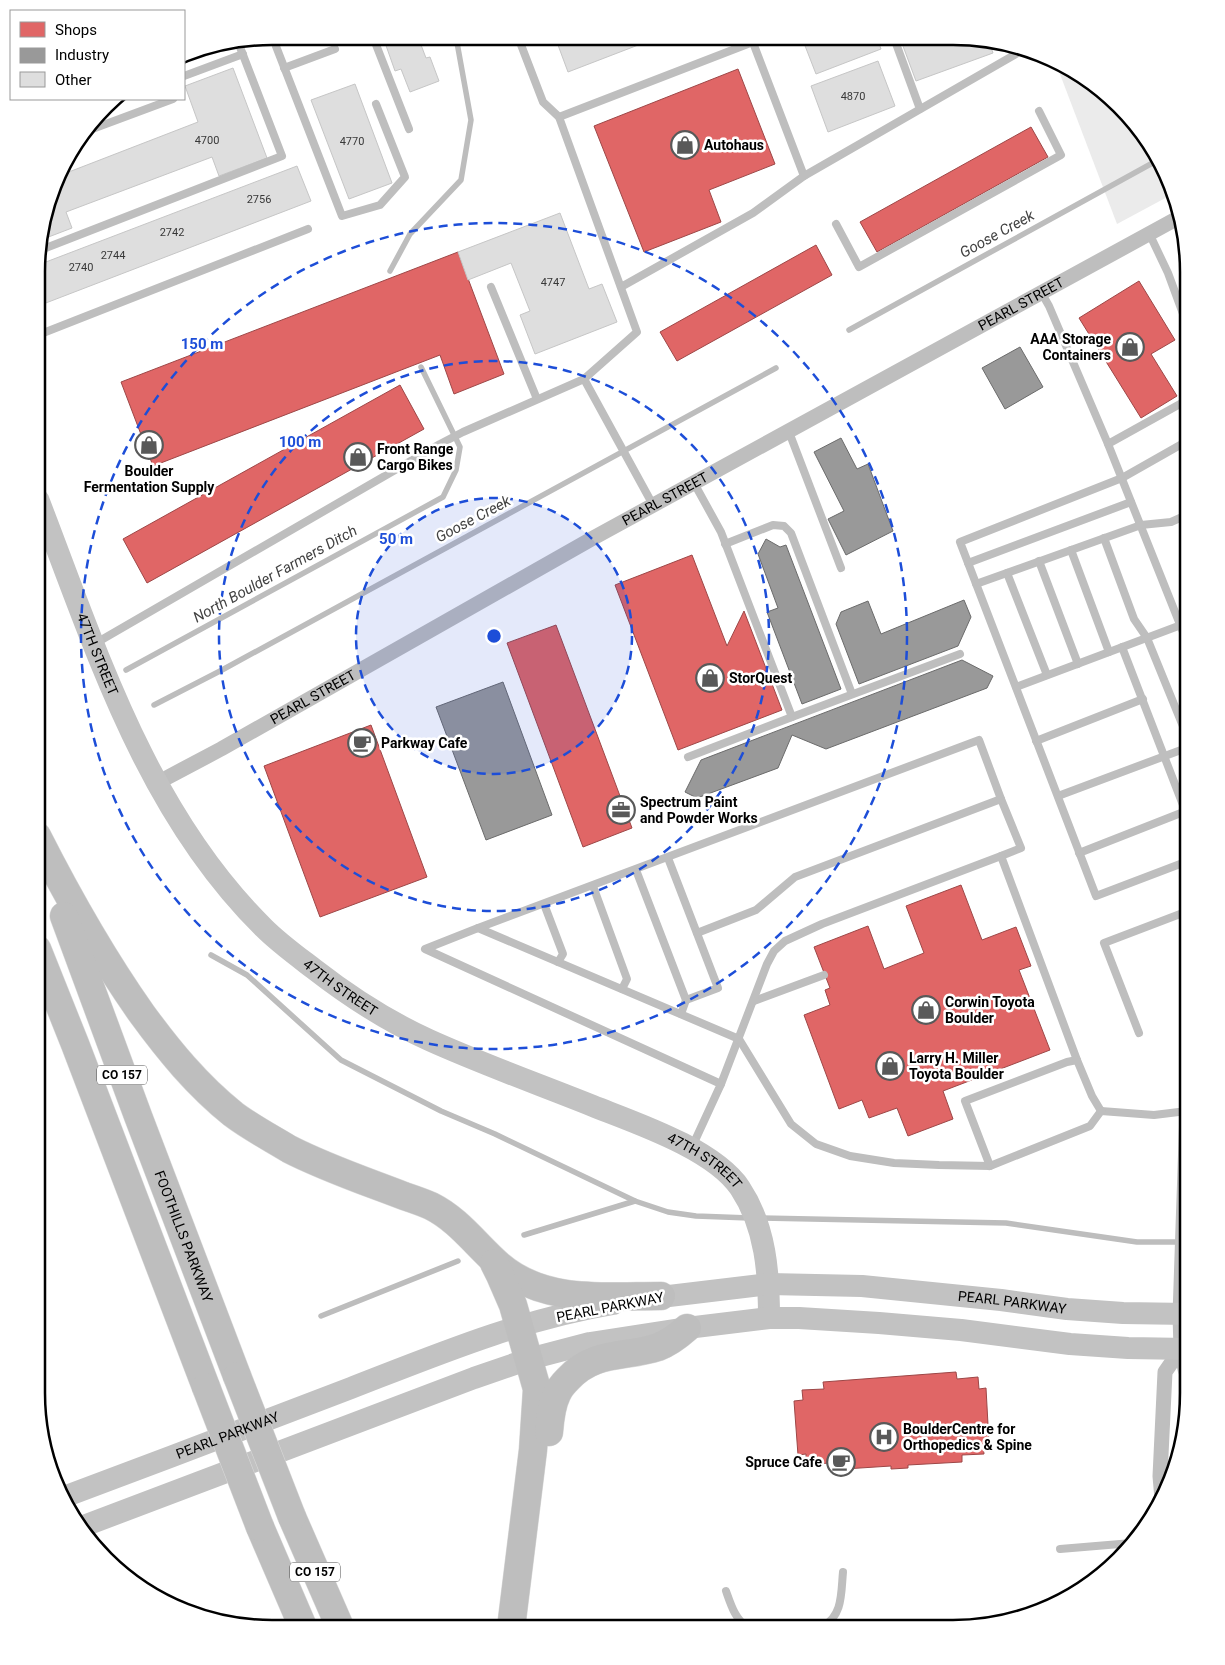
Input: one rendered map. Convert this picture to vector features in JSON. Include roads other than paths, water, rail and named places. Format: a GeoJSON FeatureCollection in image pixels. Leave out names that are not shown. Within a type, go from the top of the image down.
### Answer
{"type":"FeatureCollection","features":[{"type":"Feature","properties":{"kind":"highway"},"geometry":{"type":"LineString","coordinates":[[45,852],[76,912],[104,959],[171,1053],[211,1095],[235,1116],[297,1152],[348,1176],[430,1205],[461,1227],[505,1270],[520,1280],[545,1291],[560,1294],[661,1296]]}},
{"type":"Feature","properties":{"kind":"highway","name":"FOOTHILLS PARKWAY"},"geometry":{"type":"LineString","coordinates":[[45,864],[131,1098],[237,1376],[292,1517],[337,1620]]}},
{"type":"Feature","properties":{"kind":"highway","name":"CO 157"},"geometry":{"type":"LineString","coordinates":[[45,969],[260,1527],[300,1620]]}},
{"type":"Feature","properties":{"kind":"highway"},"geometry":{"type":"LineString","coordinates":[[489,1256],[509,1293],[537,1389],[536,1418],[512,1620]]}},
{"type":"Feature","properties":{"kind":"highway"},"geometry":{"type":"LineString","coordinates":[[516,1586],[533,1549],[550,1420],[557,1392],[579,1369],[595,1361],[614,1355],[656,1347],[674,1339],[687,1328]]}},
{"type":"Feature","properties":{"kind":"main road","name":"47TH STREET"},"geometry":{"type":"LineString","coordinates":[[45,517],[122,712],[175,816],[197,850],[220,880],[264,928],[343,992],[384,1018],[430,1041],[633,1122],[714,1162],[730,1175],[740,1188],[761,1235],[769,1284],[769,1318]]}},
{"type":"Feature","properties":{"kind":"main road","name":"PEARL PARKWAY"},"geometry":{"type":"LineString","coordinates":[[69,1495],[450,1350],[520,1326],[583,1309],[661,1296],[769,1284],[862,1286],[991,1298],[1067,1309],[1123,1313],[1180,1314]]}},
{"type":"Feature","properties":{"kind":"main road"},"geometry":{"type":"LineString","coordinates":[[87,1525],[358,1421],[529,1359],[590,1343],[769,1318],[799,1318],[961,1330],[1070,1344],[1180,1349]]}},
{"type":"Feature","properties":{"kind":"street","name":"PEARL STREET"},"geometry":{"type":"LineString","coordinates":[[157,783],[221,749],[653,505],[1174,220]]}},
{"type":"Feature","properties":{"kind":"street"},"geometry":{"type":"LineString","coordinates":[[1161,1485],[1166,1372],[1180,1354]]}},
{"type":"Feature","properties":{"kind":"lane"},"geometry":{"type":"LineString","coordinates":[[275,45],[342,216],[380,205],[405,177],[376,104]]}},
{"type":"Feature","properties":{"kind":"lane"},"geometry":{"type":"LineString","coordinates":[[376,45],[409,129]]}},
{"type":"Feature","properties":{"kind":"lane"},"geometry":{"type":"LineString","coordinates":[[95,644],[450,438],[584,379],[637,332],[560,117],[542,102],[521,45]]}},
{"type":"Feature","properties":{"kind":"lane"},"geometry":{"type":"LineString","coordinates":[[560,117],[740,45]]}},
{"type":"Feature","properties":{"kind":"lane"},"geometry":{"type":"LineString","coordinates":[[754,45],[804,176]]}},
{"type":"Feature","properties":{"kind":"lane"},"geometry":{"type":"LineString","coordinates":[[897,45],[920,109]]}},
{"type":"Feature","properties":{"kind":"lane"},"geometry":{"type":"LineString","coordinates":[[46,248],[282,156],[240,47]]}},
{"type":"Feature","properties":{"kind":"lane"},"geometry":{"type":"LineString","coordinates":[[284,68],[334,49]]}},
{"type":"Feature","properties":{"kind":"lane"},"geometry":{"type":"LineString","coordinates":[[185,76],[243,54]]}},
{"type":"Feature","properties":{"kind":"lane"},"geometry":{"type":"LineString","coordinates":[[621,286],[753,213],[804,176],[1016,54]]}},
{"type":"Feature","properties":{"kind":"lane"},"geometry":{"type":"LineString","coordinates":[[97,127],[170,100]]}},
{"type":"Feature","properties":{"kind":"lane"},"geometry":{"type":"LineString","coordinates":[[836,224],[859,266],[1061,155],[1039,111]]}},
{"type":"Feature","properties":{"kind":"lane"},"geometry":{"type":"LineString","coordinates":[[45,332],[308,229]]}},
{"type":"Feature","properties":{"kind":"lane"},"geometry":{"type":"LineString","coordinates":[[1149,233],[1168,273],[1180,306]]}},
{"type":"Feature","properties":{"kind":"lane"},"geometry":{"type":"LineString","coordinates":[[491,287],[537,399]]}},
{"type":"Feature","properties":{"kind":"lane"},"geometry":{"type":"LineString","coordinates":[[1016,687],[1180,625],[1108,444],[1049,306],[1041,292]]}},
{"type":"Feature","properties":{"kind":"lane"},"geometry":{"type":"LineString","coordinates":[[584,379],[653,505]]}},
{"type":"Feature","properties":{"kind":"lane"},"geometry":{"type":"LineString","coordinates":[[1108,444],[1180,404]]}},
{"type":"Feature","properties":{"kind":"lane"},"geometry":{"type":"LineString","coordinates":[[789,432],[841,568]]}},
{"type":"Feature","properties":{"kind":"lane"},"geometry":{"type":"LineString","coordinates":[[1180,445],[1122,478],[960,542],[1096,896],[1180,864]]}},
{"type":"Feature","properties":{"kind":"lane"},"geometry":{"type":"LineString","coordinates":[[694,483],[725,544],[792,717]]}},
{"type":"Feature","properties":{"kind":"lane"},"geometry":{"type":"LineString","coordinates":[[968,563],[1131,502]]}},
{"type":"Feature","properties":{"kind":"lane"},"geometry":{"type":"LineString","coordinates":[[976,584],[1140,525],[1171,522],[1180,518]]}},
{"type":"Feature","properties":{"kind":"lane"},"geometry":{"type":"LineString","coordinates":[[725,544],[773,525],[784,526],[791,533],[852,694]]}},
{"type":"Feature","properties":{"kind":"lane"},"geometry":{"type":"LineString","coordinates":[[1104,538],[1134,619],[1147,638],[1180,721]]}},
{"type":"Feature","properties":{"kind":"lane"},"geometry":{"type":"LineString","coordinates":[[1071,550],[1109,652]]}},
{"type":"Feature","properties":{"kind":"lane"},"geometry":{"type":"LineString","coordinates":[[1039,561],[1078,664]]}},
{"type":"Feature","properties":{"kind":"lane"},"geometry":{"type":"LineString","coordinates":[[1008,573],[1047,675]]}},
{"type":"Feature","properties":{"kind":"lane"},"geometry":{"type":"LineString","coordinates":[[1122,647],[1180,797]]}},
{"type":"Feature","properties":{"kind":"lane"},"geometry":{"type":"LineString","coordinates":[[688,757],[960,654]]}},
{"type":"Feature","properties":{"kind":"lane"},"geometry":{"type":"LineString","coordinates":[[1036,741],[1142,700]]}},
{"type":"Feature","properties":{"kind":"lane"},"geometry":{"type":"LineString","coordinates":[[691,1149],[721,1084],[767,964],[774,951],[785,941],[822,924],[1021,848],[979,740],[425,949],[721,1084]]}},
{"type":"Feature","properties":{"kind":"lane"},"geometry":{"type":"LineString","coordinates":[[1058,796],[1180,750]]}},
{"type":"Feature","properties":{"kind":"lane"},"geometry":{"type":"LineString","coordinates":[[697,933],[756,910],[795,877],[1002,799]]}},
{"type":"Feature","properties":{"kind":"lane"},"geometry":{"type":"LineString","coordinates":[[1079,853],[1180,817]]}},
{"type":"Feature","properties":{"kind":"lane"},"geometry":{"type":"LineString","coordinates":[[1001,856],[1077,1060],[1101,1112]]}},
{"type":"Feature","properties":{"kind":"lane"},"geometry":{"type":"LineString","coordinates":[[668,858],[718,988],[686,1000]]}},
{"type":"Feature","properties":{"kind":"lane"},"geometry":{"type":"LineString","coordinates":[[636,870],[686,1000],[680,1014]]}},
{"type":"Feature","properties":{"kind":"lane"},"geometry":{"type":"LineString","coordinates":[[593,886],[627,979],[622,989]]}},
{"type":"Feature","properties":{"kind":"lane"},"geometry":{"type":"LineString","coordinates":[[544,904],[563,954],[558,962]]}},
{"type":"Feature","properties":{"kind":"lane"},"geometry":{"type":"LineString","coordinates":[[1139,1033],[1104,943],[1180,914]]}},
{"type":"Feature","properties":{"kind":"lane"},"geometry":{"type":"LineString","coordinates":[[478,928],[739,1039],[791,1124],[816,1144],[850,1156],[894,1163],[939,1166],[990,1166],[1090,1126],[1101,1112]]}},
{"type":"Feature","properties":{"kind":"lane"},"geometry":{"type":"LineString","coordinates":[[754,1001],[824,974]]}},
{"type":"Feature","properties":{"kind":"lane"},"geometry":{"type":"LineString","coordinates":[[990,1166],[965,1101],[1067,1062],[1077,1060]]}},
{"type":"Feature","properties":{"kind":"lane"},"geometry":{"type":"LineString","coordinates":[[1101,1112],[1154,1115],[1180,1112]]}},
{"type":"Feature","properties":{"kind":"lane"},"geometry":{"type":"LineString","coordinates":[[1060,1549],[1123,1544]]}},
{"type":"Feature","properties":{"kind":"lane"},"geometry":{"type":"LineString","coordinates":[[831,1620],[840,1606],[843,1572]]}},
{"type":"Feature","properties":{"kind":"lane"},"geometry":{"type":"LineString","coordinates":[[726,1591],[739,1620]]}},
{"type":"Feature","properties":{"kind":"waterway","name":"North Boulder Farmers Ditch"},"geometry":{"type":"LineString","coordinates":[[390,271],[410,234],[461,180],[471,120],[457,45]]}},
{"type":"Feature","properties":{"kind":"waterway","name":"Goose Creek"},"geometry":{"type":"LineString","coordinates":[[849,330],[1152,163]]}},
{"type":"Feature","properties":{"kind":"waterway","name":"North Boulder Farmers Ditch"},"geometry":{"type":"LineString","coordinates":[[126,670],[443,497],[456,470],[460,447],[421,367]]}},
{"type":"Feature","properties":{"kind":"waterway","name":"Goose Creek"},"geometry":{"type":"LineString","coordinates":[[154,705],[222,670],[776,368]]}},
{"type":"Feature","properties":{"kind":"waterway"},"geometry":{"type":"LineString","coordinates":[[211,955],[247,975],[341,1060],[441,1111],[495,1134],[635,1201],[668,1212],[696,1216],[749,1218]]}},
{"type":"Feature","properties":{"kind":"waterway"},"geometry":{"type":"LineString","coordinates":[[524,1235],[635,1201]]}},
{"type":"Feature","properties":{"kind":"waterway"},"geometry":{"type":"LineString","coordinates":[[761,1218],[1006,1223],[1137,1242],[1180,1242]]}},
{"type":"Feature","properties":{"kind":"waterway"},"geometry":{"type":"LineString","coordinates":[[321,1316],[458,1261]]}},
{"type":"Feature","properties":{"kind":"place","name":"Autohaus"},"geometry":{"type":"Point","coordinates":[685,145]}},
{"type":"Feature","properties":{"kind":"place","name":"AAA Storage Containers"},"geometry":{"type":"Point","coordinates":[1130,347]}},
{"type":"Feature","properties":{"kind":"place","name":"Boulder Fermentation Supply"},"geometry":{"type":"Point","coordinates":[149,445]}},
{"type":"Feature","properties":{"kind":"place","name":"Front Range Cargo Bikes"},"geometry":{"type":"Point","coordinates":[358,457]}},
{"type":"Feature","properties":{"kind":"place","name":"StorQuest"},"geometry":{"type":"Point","coordinates":[710,678]}},
{"type":"Feature","properties":{"kind":"place","name":"Parkway Cafe"},"geometry":{"type":"Point","coordinates":[362,743]}},
{"type":"Feature","properties":{"kind":"place","name":"Spectrum Paint and Powder Works"},"geometry":{"type":"Point","coordinates":[621,810]}},
{"type":"Feature","properties":{"kind":"place","name":"Corwin Toyota Boulder"},"geometry":{"type":"Point","coordinates":[926,1010]}},
{"type":"Feature","properties":{"kind":"place","name":"Larry H. Miller Toyota Boulder"},"geometry":{"type":"Point","coordinates":[890,1066]}},
{"type":"Feature","properties":{"kind":"place","name":"BoulderCentre for Orthopedics & Spine"},"geometry":{"type":"Point","coordinates":[884,1437]}},
{"type":"Feature","properties":{"kind":"place","name":"Spruce Cafe"},"geometry":{"type":"Point","coordinates":[841,1462]}}]}
